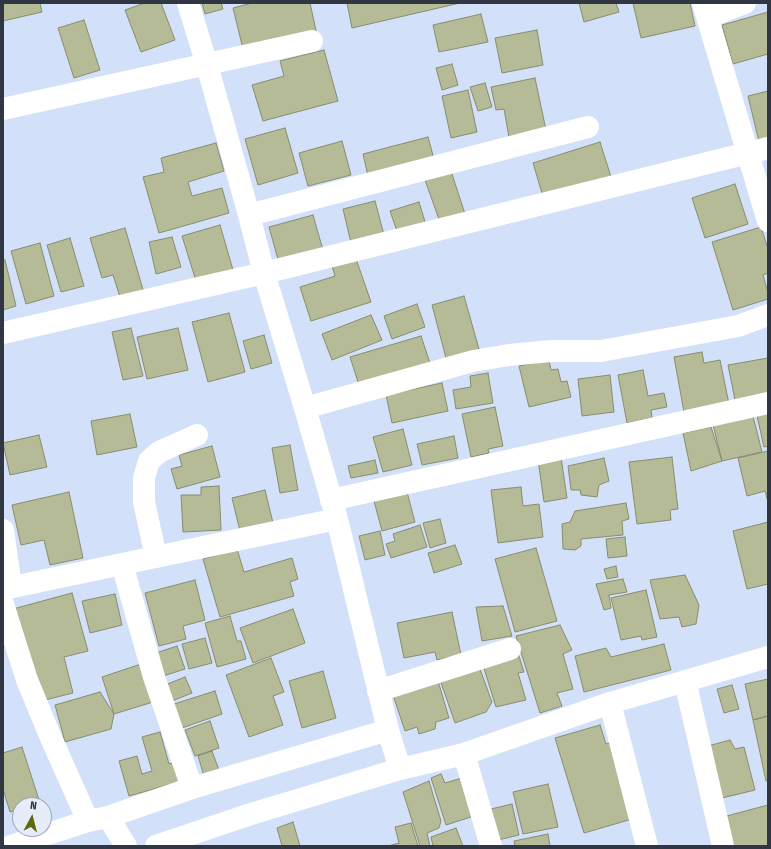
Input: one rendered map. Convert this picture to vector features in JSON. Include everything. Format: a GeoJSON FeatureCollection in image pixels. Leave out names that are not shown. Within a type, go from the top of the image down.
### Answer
{"type":"FeatureCollection","features":[{"type":"Feature","properties":{"kind":"street"},"geometry":{"type":"LineString","coordinates":[[188,3],[207,65],[264,273],[334,510],[378,691],[400,768]]}},
{"type":"Feature","properties":{"kind":"street"},"geometry":{"type":"LineString","coordinates":[[744,3],[706,10],[758,151],[768,221]]}},
{"type":"Feature","properties":{"kind":"street"},"geometry":{"type":"LineString","coordinates":[[3,109],[312,41]]}},
{"type":"Feature","properties":{"kind":"street"},"geometry":{"type":"LineString","coordinates":[[249,215],[588,127]]}},
{"type":"Feature","properties":{"kind":"street"},"geometry":{"type":"LineString","coordinates":[[3,333],[264,273],[758,151]]}},
{"type":"Feature","properties":{"kind":"street"},"geometry":{"type":"LineString","coordinates":[[305,408],[473,361],[509,355],[551,351],[601,351],[738,326],[768,315]]}},
{"type":"Feature","properties":{"kind":"street"},"geometry":{"type":"LineString","coordinates":[[6,594],[122,564],[156,557],[334,510],[768,403]]}},
{"type":"Feature","properties":{"kind":"street"},"geometry":{"type":"LineString","coordinates":[[156,557],[144,502],[144,478],[149,461],[159,452],[197,435]]}},
{"type":"Feature","properties":{"kind":"street"},"geometry":{"type":"LineString","coordinates":[[3,530],[6,594],[27,680],[51,738],[112,831]]}},
{"type":"Feature","properties":{"kind":"street"},"geometry":{"type":"LineString","coordinates":[[122,564],[154,677],[192,788]]}},
{"type":"Feature","properties":{"kind":"street"},"geometry":{"type":"LineString","coordinates":[[378,691],[510,649]]}},
{"type":"Feature","properties":{"kind":"street"},"geometry":{"type":"LineString","coordinates":[[156,846],[251,814],[400,768],[464,754],[610,703],[768,657]]}},
{"type":"Feature","properties":{"kind":"street"},"geometry":{"type":"LineString","coordinates":[[685,681],[723,846]]}},
{"type":"Feature","properties":{"kind":"street"},"geometry":{"type":"LineString","coordinates":[[610,703],[647,846]]}},
{"type":"Feature","properties":{"kind":"street"},"geometry":{"type":"LineString","coordinates":[[11,846],[112,831],[192,788],[388,730]]}},
{"type":"Feature","properties":{"kind":"street"},"geometry":{"type":"LineString","coordinates":[[464,754],[491,846]]}},
{"type":"Feature","properties":{"kind":"building"},"geometry":{"type":"Polygon","coordinates":[[[3,3],[40,3],[42,12],[3,21],[3,3]]]}},
{"type":"Feature","properties":{"kind":"building"},"geometry":{"type":"Polygon","coordinates":[[[145,3],[161,3],[175,40],[141,52],[125,10],[145,3]]]}},
{"type":"Feature","properties":{"kind":"building"},"geometry":{"type":"Polygon","coordinates":[[[202,3],[221,3],[223,9],[205,14],[202,3]]]}},
{"type":"Feature","properties":{"kind":"building"},"geometry":{"type":"Polygon","coordinates":[[[252,3],[310,3],[317,35],[244,53],[233,8],[252,3]]]}},
{"type":"Feature","properties":{"kind":"building"},"geometry":{"type":"Polygon","coordinates":[[[347,3],[460,3],[352,28],[347,3]]]}},
{"type":"Feature","properties":{"kind":"building"},"geometry":{"type":"Polygon","coordinates":[[[579,3],[616,3],[619,12],[584,22],[579,3]]]}},
{"type":"Feature","properties":{"kind":"building"},"geometry":{"type":"Polygon","coordinates":[[[633,3],[690,3],[695,26],[641,38],[633,3]]]}},
{"type":"Feature","properties":{"kind":"building"},"geometry":{"type":"Polygon","coordinates":[[[768,12],[768,54],[733,64],[722,25],[768,12]]]}},
{"type":"Feature","properties":{"kind":"building"},"geometry":{"type":"Polygon","coordinates":[[[481,14],[488,42],[439,52],[433,25],[481,14]]]}},
{"type":"Feature","properties":{"kind":"building"},"geometry":{"type":"Polygon","coordinates":[[[84,20],[100,70],[74,78],[58,28],[84,20]]]}},
{"type":"Feature","properties":{"kind":"building"},"geometry":{"type":"Polygon","coordinates":[[[537,30],[543,65],[502,73],[495,38],[537,30]]]}},
{"type":"Feature","properties":{"kind":"building"},"geometry":{"type":"Polygon","coordinates":[[[324,50],[338,101],[263,121],[252,85],[284,76],[280,61],[324,50]]]}},
{"type":"Feature","properties":{"kind":"building"},"geometry":{"type":"Polygon","coordinates":[[[452,64],[458,85],[442,90],[436,68],[452,64]]]}},
{"type":"Feature","properties":{"kind":"building"},"geometry":{"type":"Polygon","coordinates":[[[535,78],[546,130],[509,137],[504,109],[496,110],[491,87],[535,78]]]}},
{"type":"Feature","properties":{"kind":"building"},"geometry":{"type":"Polygon","coordinates":[[[485,83],[492,107],[478,111],[470,87],[485,83]]]}},
{"type":"Feature","properties":{"kind":"building"},"geometry":{"type":"Polygon","coordinates":[[[468,90],[477,132],[451,138],[442,96],[468,90]]]}},
{"type":"Feature","properties":{"kind":"building"},"geometry":{"type":"Polygon","coordinates":[[[768,91],[768,144],[760,146],[748,96],[768,91]]]}},
{"type":"Feature","properties":{"kind":"building"},"geometry":{"type":"Polygon","coordinates":[[[285,128],[298,173],[258,185],[245,139],[285,128]]]}},
{"type":"Feature","properties":{"kind":"building"},"geometry":{"type":"Polygon","coordinates":[[[428,137],[434,159],[368,176],[363,154],[428,137]]]}},
{"type":"Feature","properties":{"kind":"building"},"geometry":{"type":"Polygon","coordinates":[[[342,141],[351,175],[308,186],[299,153],[342,141]]]}},
{"type":"Feature","properties":{"kind":"building"},"geometry":{"type":"Polygon","coordinates":[[[600,142],[612,180],[544,200],[533,163],[600,142]]]}},
{"type":"Feature","properties":{"kind":"building"},"geometry":{"type":"Polygon","coordinates":[[[216,143],[224,171],[188,182],[192,196],[222,188],[229,213],[159,233],[143,177],[164,172],[161,158],[216,143]]]}},
{"type":"Feature","properties":{"kind":"building"},"geometry":{"type":"Polygon","coordinates":[[[451,171],[466,217],[441,225],[425,180],[451,171]]]}},
{"type":"Feature","properties":{"kind":"building"},"geometry":{"type":"Polygon","coordinates":[[[735,184],[748,224],[705,238],[692,198],[735,184]]]}},
{"type":"Feature","properties":{"kind":"building"},"geometry":{"type":"Polygon","coordinates":[[[375,201],[384,235],[351,243],[343,209],[375,201]]]}},
{"type":"Feature","properties":{"kind":"building"},"geometry":{"type":"Polygon","coordinates":[[[419,202],[426,225],[398,234],[390,211],[419,202]]]}},
{"type":"Feature","properties":{"kind":"building"},"geometry":{"type":"Polygon","coordinates":[[[313,215],[323,250],[279,263],[269,227],[313,215]]]}},
{"type":"Feature","properties":{"kind":"building"},"geometry":{"type":"Polygon","coordinates":[[[220,225],[233,270],[196,281],[182,236],[220,225]]]}},
{"type":"Feature","properties":{"kind":"building"},"geometry":{"type":"Polygon","coordinates":[[[761,227],[768,249],[768,273],[763,275],[768,293],[768,299],[733,310],[712,242],[761,227]]]}},
{"type":"Feature","properties":{"kind":"building"},"geometry":{"type":"Polygon","coordinates":[[[125,228],[144,293],[121,300],[113,275],[102,278],[90,238],[125,228]]]}},
{"type":"Feature","properties":{"kind":"building"},"geometry":{"type":"Polygon","coordinates":[[[172,237],[181,267],[156,274],[149,242],[172,237]]]}},
{"type":"Feature","properties":{"kind":"building"},"geometry":{"type":"Polygon","coordinates":[[[70,238],[84,286],[61,292],[47,245],[70,238]]]}},
{"type":"Feature","properties":{"kind":"building"},"geometry":{"type":"Polygon","coordinates":[[[40,243],[54,296],[26,304],[11,251],[40,243]]]}},
{"type":"Feature","properties":{"kind":"building"},"geometry":{"type":"Polygon","coordinates":[[[355,256],[371,302],[311,321],[300,287],[335,276],[331,263],[355,256]]]}},
{"type":"Feature","properties":{"kind":"building"},"geometry":{"type":"Polygon","coordinates":[[[5,260],[16,306],[3,310],[3,261],[5,260]]]}},
{"type":"Feature","properties":{"kind":"building"},"geometry":{"type":"Polygon","coordinates":[[[464,296],[479,349],[446,358],[432,305],[464,296]]]}},
{"type":"Feature","properties":{"kind":"building"},"geometry":{"type":"Polygon","coordinates":[[[417,304],[425,327],[392,339],[384,316],[417,304]]]}},
{"type":"Feature","properties":{"kind":"building"},"geometry":{"type":"Polygon","coordinates":[[[229,313],[245,372],[208,382],[192,322],[229,313]]]}},
{"type":"Feature","properties":{"kind":"building"},"geometry":{"type":"Polygon","coordinates":[[[371,315],[382,340],[332,360],[322,334],[371,315]]]}},
{"type":"Feature","properties":{"kind":"building"},"geometry":{"type":"Polygon","coordinates":[[[131,328],[143,376],[123,380],[112,332],[131,328]]]}},
{"type":"Feature","properties":{"kind":"building"},"geometry":{"type":"Polygon","coordinates":[[[178,328],[188,370],[147,379],[137,337],[178,328]]]}},
{"type":"Feature","properties":{"kind":"building"},"geometry":{"type":"Polygon","coordinates":[[[264,335],[272,363],[251,369],[243,341],[264,335]]]}},
{"type":"Feature","properties":{"kind":"building"},"geometry":{"type":"Polygon","coordinates":[[[421,336],[430,363],[359,385],[350,357],[421,336]]]}},
{"type":"Feature","properties":{"kind":"building"},"geometry":{"type":"Polygon","coordinates":[[[702,352],[704,363],[720,360],[729,404],[684,412],[674,357],[702,352]]]}},
{"type":"Feature","properties":{"kind":"building"},"geometry":{"type":"Polygon","coordinates":[[[768,358],[768,394],[735,400],[728,365],[768,358]]]}},
{"type":"Feature","properties":{"kind":"building"},"geometry":{"type":"Polygon","coordinates":[[[549,360],[551,370],[558,369],[561,382],[567,381],[571,397],[529,407],[519,366],[549,360]]]}},
{"type":"Feature","properties":{"kind":"building"},"geometry":{"type":"Polygon","coordinates":[[[643,370],[648,396],[664,393],[667,407],[651,410],[652,418],[627,423],[618,375],[643,370]]]}},
{"type":"Feature","properties":{"kind":"building"},"geometry":{"type":"Polygon","coordinates":[[[488,373],[493,403],[456,409],[453,390],[471,387],[470,376],[488,373]]]}},
{"type":"Feature","properties":{"kind":"building"},"geometry":{"type":"Polygon","coordinates":[[[610,375],[614,412],[582,416],[578,379],[610,375]]]}},
{"type":"Feature","properties":{"kind":"building"},"geometry":{"type":"Polygon","coordinates":[[[442,383],[448,411],[392,423],[386,395],[442,383]]]}},
{"type":"Feature","properties":{"kind":"building"},"geometry":{"type":"Polygon","coordinates":[[[495,407],[503,446],[488,449],[489,453],[471,457],[462,414],[495,407]]]}},
{"type":"Feature","properties":{"kind":"building"},"geometry":{"type":"Polygon","coordinates":[[[752,412],[762,452],[722,461],[712,421],[752,412]]]}},
{"type":"Feature","properties":{"kind":"building"},"geometry":{"type":"Polygon","coordinates":[[[768,413],[768,446],[764,447],[757,416],[768,413]]]}},
{"type":"Feature","properties":{"kind":"building"},"geometry":{"type":"Polygon","coordinates":[[[130,414],[137,447],[97,455],[91,421],[130,414]]]}},
{"type":"Feature","properties":{"kind":"building"},"geometry":{"type":"Polygon","coordinates":[[[711,427],[722,461],[691,471],[683,433],[711,427]]]}},
{"type":"Feature","properties":{"kind":"building"},"geometry":{"type":"Polygon","coordinates":[[[403,429],[412,465],[383,472],[373,437],[403,429]]]}},
{"type":"Feature","properties":{"kind":"building"},"geometry":{"type":"Polygon","coordinates":[[[39,435],[47,467],[10,475],[3,443],[39,435]]]}},
{"type":"Feature","properties":{"kind":"building"},"geometry":{"type":"Polygon","coordinates":[[[454,436],[458,458],[422,465],[417,444],[454,436]]]}},
{"type":"Feature","properties":{"kind":"building"},"geometry":{"type":"Polygon","coordinates":[[[290,445],[298,490],[280,493],[272,448],[290,445]]]}},
{"type":"Feature","properties":{"kind":"building"},"geometry":{"type":"Polygon","coordinates":[[[212,446],[220,477],[177,489],[171,469],[182,466],[179,455],[212,446]]]}},
{"type":"Feature","properties":{"kind":"building"},"geometry":{"type":"Polygon","coordinates":[[[768,451],[768,502],[765,491],[747,496],[738,458],[768,451]]]}},
{"type":"Feature","properties":{"kind":"building"},"geometry":{"type":"Polygon","coordinates":[[[561,457],[567,498],[544,502],[538,460],[561,457]]]}},
{"type":"Feature","properties":{"kind":"building"},"geometry":{"type":"Polygon","coordinates":[[[672,457],[678,509],[670,510],[671,520],[637,524],[629,462],[672,457]]]}},
{"type":"Feature","properties":{"kind":"building"},"geometry":{"type":"Polygon","coordinates":[[[604,458],[609,481],[599,485],[597,497],[581,495],[580,490],[571,490],[568,466],[604,458]]]}},
{"type":"Feature","properties":{"kind":"building"},"geometry":{"type":"Polygon","coordinates":[[[375,460],[378,473],[351,478],[348,466],[375,460]]]}},
{"type":"Feature","properties":{"kind":"building"},"geometry":{"type":"Polygon","coordinates":[[[219,486],[221,530],[183,532],[181,495],[201,495],[201,487],[219,486]]]}},
{"type":"Feature","properties":{"kind":"building"},"geometry":{"type":"Polygon","coordinates":[[[521,487],[523,506],[539,504],[543,537],[498,543],[491,490],[521,487]]]}},
{"type":"Feature","properties":{"kind":"building"},"geometry":{"type":"Polygon","coordinates":[[[265,490],[274,527],[241,535],[232,498],[265,490]]]}},
{"type":"Feature","properties":{"kind":"building"},"geometry":{"type":"Polygon","coordinates":[[[69,492],[83,558],[50,565],[44,540],[21,545],[12,505],[69,492]]]}},
{"type":"Feature","properties":{"kind":"building"},"geometry":{"type":"Polygon","coordinates":[[[407,492],[415,522],[382,531],[374,501],[407,492]]]}},
{"type":"Feature","properties":{"kind":"building"},"geometry":{"type":"Polygon","coordinates":[[[626,503],[629,519],[622,521],[623,535],[581,539],[581,546],[575,550],[563,549],[562,524],[570,522],[575,511],[626,503]]]}},
{"type":"Feature","properties":{"kind":"building"},"geometry":{"type":"Polygon","coordinates":[[[440,519],[446,543],[430,548],[423,523],[440,519]]]}},
{"type":"Feature","properties":{"kind":"building"},"geometry":{"type":"Polygon","coordinates":[[[768,522],[768,584],[747,589],[733,531],[768,522]]]}},
{"type":"Feature","properties":{"kind":"building"},"geometry":{"type":"Polygon","coordinates":[[[420,525],[427,547],[391,558],[386,544],[395,541],[393,534],[420,525]]]}},
{"type":"Feature","properties":{"kind":"building"},"geometry":{"type":"Polygon","coordinates":[[[380,531],[385,555],[365,560],[359,536],[380,531]]]}},
{"type":"Feature","properties":{"kind":"building"},"geometry":{"type":"Polygon","coordinates":[[[625,537],[627,556],[608,558],[606,539],[625,537]]]}},
{"type":"Feature","properties":{"kind":"building"},"geometry":{"type":"Polygon","coordinates":[[[455,545],[462,564],[434,573],[428,553],[455,545]]]}},
{"type":"Feature","properties":{"kind":"building"},"geometry":{"type":"Polygon","coordinates":[[[536,548],[557,621],[515,632],[495,559],[536,548]]]}},
{"type":"Feature","properties":{"kind":"building"},"geometry":{"type":"Polygon","coordinates":[[[237,549],[244,572],[292,558],[298,579],[290,582],[294,596],[220,617],[203,559],[237,549]]]}},
{"type":"Feature","properties":{"kind":"building"},"geometry":{"type":"Polygon","coordinates":[[[616,566],[618,577],[607,579],[604,569],[616,566]]]}},
{"type":"Feature","properties":{"kind":"building"},"geometry":{"type":"Polygon","coordinates":[[[685,575],[699,605],[696,624],[682,627],[679,617],[660,619],[650,580],[685,575]]]}},
{"type":"Feature","properties":{"kind":"building"},"geometry":{"type":"Polygon","coordinates":[[[623,579],[627,592],[609,595],[611,608],[604,610],[596,584],[623,579]]]}},
{"type":"Feature","properties":{"kind":"building"},"geometry":{"type":"Polygon","coordinates":[[[195,580],[205,620],[183,626],[186,639],[159,646],[145,593],[195,580]]]}},
{"type":"Feature","properties":{"kind":"building"},"geometry":{"type":"Polygon","coordinates":[[[646,590],[657,637],[642,640],[641,636],[621,640],[611,598],[646,590]]]}},
{"type":"Feature","properties":{"kind":"building"},"geometry":{"type":"Polygon","coordinates":[[[72,593],[88,651],[64,657],[73,693],[37,702],[13,609],[72,593]]]}},
{"type":"Feature","properties":{"kind":"building"},"geometry":{"type":"Polygon","coordinates":[[[115,594],[122,625],[90,633],[82,601],[115,594]]]}},
{"type":"Feature","properties":{"kind":"building"},"geometry":{"type":"Polygon","coordinates":[[[503,606],[512,636],[482,641],[476,607],[503,606]]]}},
{"type":"Feature","properties":{"kind":"building"},"geometry":{"type":"Polygon","coordinates":[[[293,609],[305,643],[253,663],[240,628],[293,609]]]}},
{"type":"Feature","properties":{"kind":"building"},"geometry":{"type":"Polygon","coordinates":[[[452,612],[461,655],[437,660],[435,652],[404,658],[397,623],[452,612]]]}},
{"type":"Feature","properties":{"kind":"building"},"geometry":{"type":"Polygon","coordinates":[[[230,616],[237,641],[241,641],[246,659],[217,667],[205,623],[230,616]]]}},
{"type":"Feature","properties":{"kind":"building"},"geometry":{"type":"Polygon","coordinates":[[[560,625],[572,650],[563,654],[573,689],[557,693],[562,706],[540,713],[516,636],[560,625]]]}},
{"type":"Feature","properties":{"kind":"building"},"geometry":{"type":"Polygon","coordinates":[[[205,638],[212,663],[189,669],[182,644],[205,638]]]}},
{"type":"Feature","properties":{"kind":"building"},"geometry":{"type":"Polygon","coordinates":[[[664,644],[671,670],[584,692],[575,656],[606,648],[611,657],[664,644]]]}},
{"type":"Feature","properties":{"kind":"building"},"geometry":{"type":"Polygon","coordinates":[[[177,646],[185,669],[160,677],[153,654],[177,646]]]}},
{"type":"Feature","properties":{"kind":"building"},"geometry":{"type":"Polygon","coordinates":[[[518,653],[524,672],[518,673],[526,700],[496,707],[482,662],[518,653]]]}},
{"type":"Feature","properties":{"kind":"building"},"geometry":{"type":"Polygon","coordinates":[[[271,658],[284,692],[273,696],[283,725],[249,737],[226,675],[271,658]]]}},
{"type":"Feature","properties":{"kind":"building"},"geometry":{"type":"Polygon","coordinates":[[[477,661],[492,702],[486,712],[455,723],[438,674],[477,661]]]}},
{"type":"Feature","properties":{"kind":"building"},"geometry":{"type":"Polygon","coordinates":[[[141,664],[153,702],[114,714],[102,677],[141,664]]]}},
{"type":"Feature","properties":{"kind":"building"},"geometry":{"type":"Polygon","coordinates":[[[323,671],[336,718],[302,728],[289,681],[323,671]]]}},
{"type":"Feature","properties":{"kind":"building"},"geometry":{"type":"Polygon","coordinates":[[[436,674],[449,718],[436,722],[435,729],[419,734],[417,727],[405,731],[391,689],[436,674]]]}},
{"type":"Feature","properties":{"kind":"building"},"geometry":{"type":"Polygon","coordinates":[[[185,677],[192,693],[172,701],[165,685],[185,677]]]}},
{"type":"Feature","properties":{"kind":"building"},"geometry":{"type":"Polygon","coordinates":[[[768,679],[768,716],[753,720],[745,684],[768,679]]]}},
{"type":"Feature","properties":{"kind":"building"},"geometry":{"type":"Polygon","coordinates":[[[732,685],[739,709],[724,713],[717,689],[732,685]]]}},
{"type":"Feature","properties":{"kind":"building"},"geometry":{"type":"Polygon","coordinates":[[[215,691],[222,714],[182,728],[174,704],[215,691]]]}},
{"type":"Feature","properties":{"kind":"building"},"geometry":{"type":"Polygon","coordinates":[[[100,692],[114,714],[111,729],[65,742],[55,705],[100,692]]]}},
{"type":"Feature","properties":{"kind":"building"},"geometry":{"type":"Polygon","coordinates":[[[768,716],[768,781],[766,781],[753,720],[768,716]]]}},
{"type":"Feature","properties":{"kind":"building"},"geometry":{"type":"Polygon","coordinates":[[[210,721],[219,748],[195,756],[185,730],[210,721]]]}},
{"type":"Feature","properties":{"kind":"building"},"geometry":{"type":"Polygon","coordinates":[[[600,725],[606,744],[613,742],[632,819],[584,833],[555,738],[600,725]]]}},
{"type":"Feature","properties":{"kind":"building"},"geometry":{"type":"Polygon","coordinates":[[[160,732],[169,764],[176,762],[182,781],[129,796],[119,761],[137,756],[142,774],[152,771],[142,737],[160,732]]]}},
{"type":"Feature","properties":{"kind":"building"},"geometry":{"type":"Polygon","coordinates":[[[730,740],[735,749],[744,747],[755,790],[722,798],[708,746],[730,740]]]}},
{"type":"Feature","properties":{"kind":"building"},"geometry":{"type":"Polygon","coordinates":[[[22,747],[38,797],[12,797],[12,811],[10,812],[3,789],[3,753],[22,747]]]}},
{"type":"Feature","properties":{"kind":"building"},"geometry":{"type":"Polygon","coordinates":[[[212,751],[219,770],[204,776],[198,756],[212,751]]]}},
{"type":"Feature","properties":{"kind":"building"},"geometry":{"type":"Polygon","coordinates":[[[441,774],[445,783],[465,777],[477,815],[446,825],[431,778],[441,774]]]}},
{"type":"Feature","properties":{"kind":"building"},"geometry":{"type":"Polygon","coordinates":[[[429,781],[441,821],[439,828],[427,833],[430,846],[420,846],[403,792],[429,781]]]}},
{"type":"Feature","properties":{"kind":"building"},"geometry":{"type":"Polygon","coordinates":[[[548,784],[558,827],[523,834],[513,792],[548,784]]]}},
{"type":"Feature","properties":{"kind":"building"},"geometry":{"type":"Polygon","coordinates":[[[512,804],[519,835],[498,840],[491,809],[512,804]]]}},
{"type":"Feature","properties":{"kind":"building"},"geometry":{"type":"Polygon","coordinates":[[[768,805],[768,846],[731,846],[723,817],[768,805]]]}},
{"type":"Feature","properties":{"kind":"building"},"geometry":{"type":"Polygon","coordinates":[[[293,822],[300,846],[282,846],[277,828],[293,822]]]}},
{"type":"Feature","properties":{"kind":"building"},"geometry":{"type":"Polygon","coordinates":[[[411,823],[418,846],[388,846],[399,843],[395,827],[411,823]]]}},
{"type":"Feature","properties":{"kind":"building"},"geometry":{"type":"Polygon","coordinates":[[[456,828],[463,846],[433,846],[431,837],[456,828]]]}},
{"type":"Feature","properties":{"kind":"building"},"geometry":{"type":"Polygon","coordinates":[[[548,834],[550,846],[515,846],[514,841],[548,834]]]}}]}
